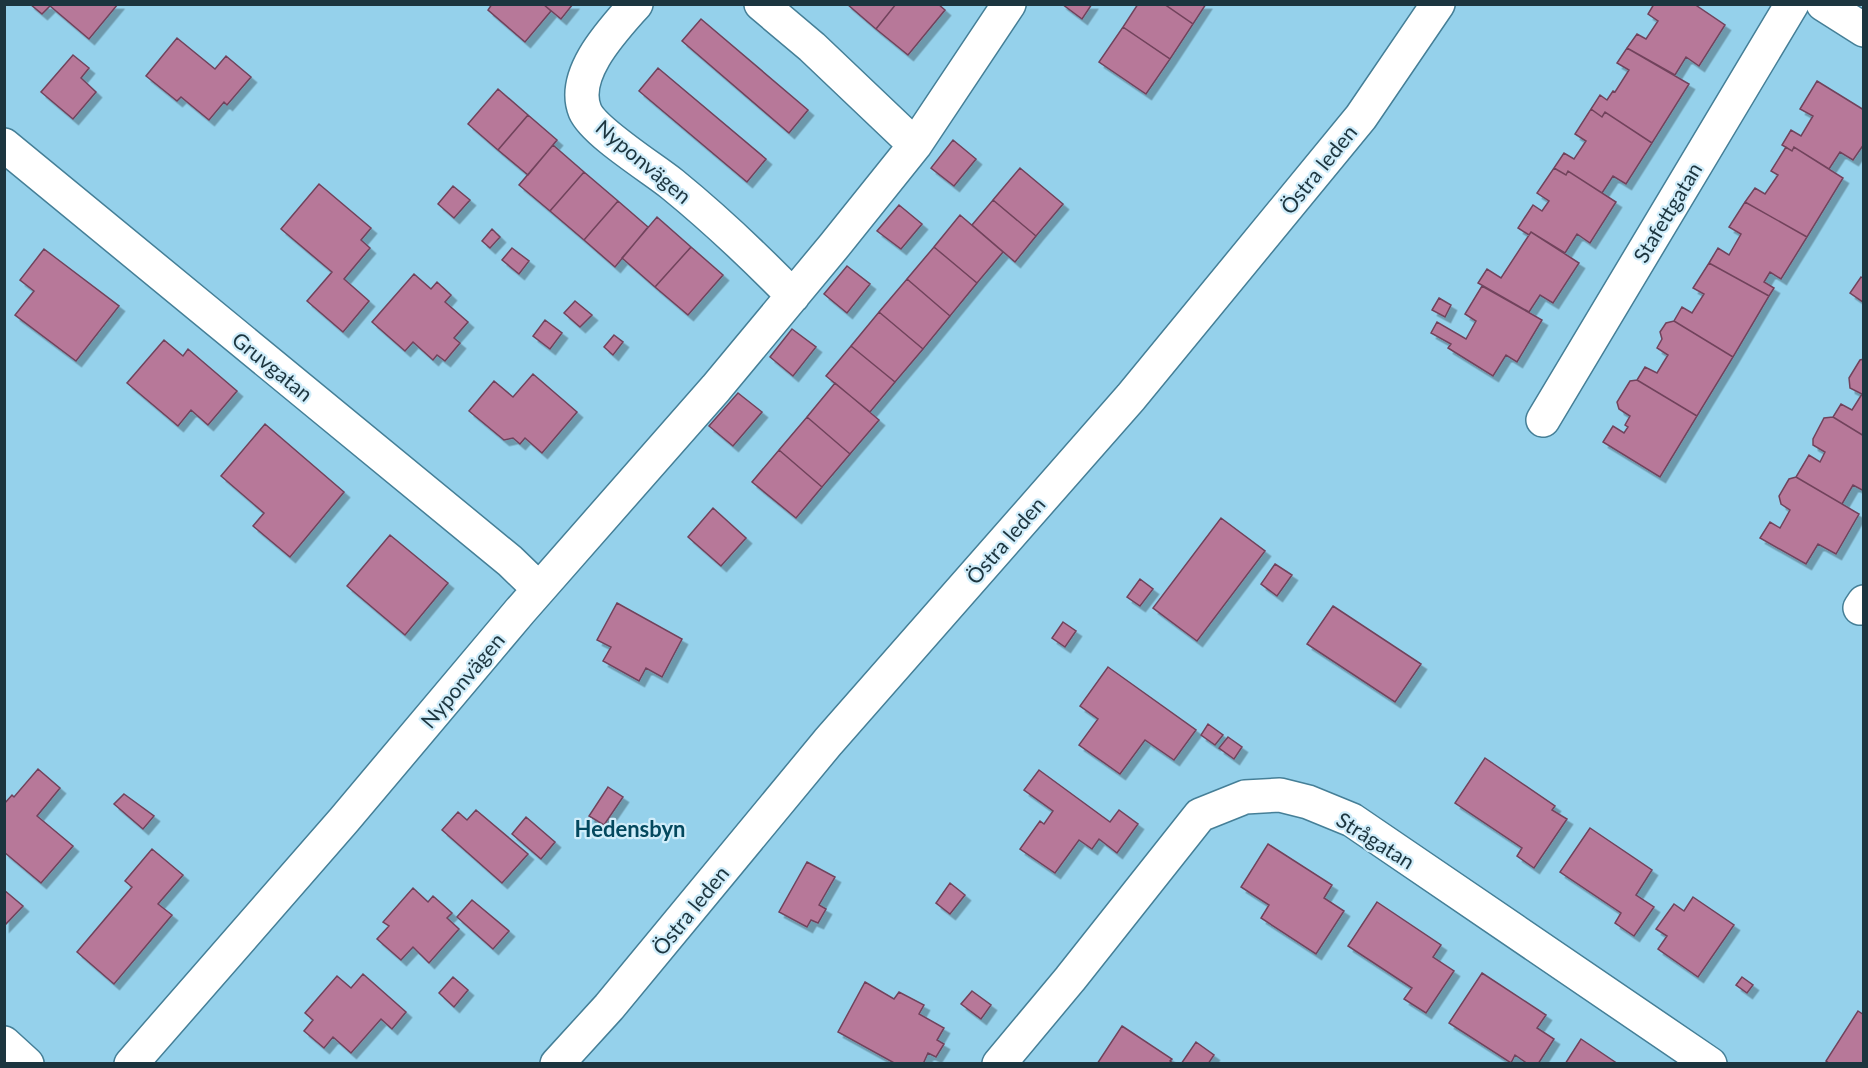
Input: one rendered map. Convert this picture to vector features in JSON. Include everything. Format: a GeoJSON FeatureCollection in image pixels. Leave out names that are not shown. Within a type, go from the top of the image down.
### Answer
{"type":"FeatureCollection","features":[{"type":"Feature","properties":{"kind":"street","name":"Nyponvägen"},"geometry":{"type":"LineString","coordinates":[[636,4],[592,59],[583,85],[585,111],[614,141],[671,183],[745,246],[793,296]]}},
{"type":"Feature","properties":{"kind":"street"},"geometry":{"type":"LineString","coordinates":[[761,4],[812,47],[915,145]]}},
{"type":"Feature","properties":{"kind":"street","name":"Nyponvägen"},"geometry":{"type":"LineString","coordinates":[[131,1064],[344,820],[539,589],[716,388],[793,296],[915,145],[1010,4]]}},
{"type":"Feature","properties":{"kind":"street","name":"Östra leden"},"geometry":{"type":"LineString","coordinates":[[557,1064],[609,1007],[828,742],[1131,397],[1361,117],[1438,4]]}},
{"type":"Feature","properties":{"kind":"street","name":"Stafettgatan"},"geometry":{"type":"LineString","coordinates":[[1543,420],[1792,4]]}},
{"type":"Feature","properties":{"kind":"street"},"geometry":{"type":"LineString","coordinates":[[1822,4],[1863,30]]}},
{"type":"Feature","properties":{"kind":"street","name":"Gruvgatan"},"geometry":{"type":"LineString","coordinates":[[4,145],[510,561],[539,589]]}},
{"type":"Feature","properties":{"kind":"street","name":"Strågatan"},"geometry":{"type":"LineString","coordinates":[[1002,1063],[1200,815],[1245,797],[1280,795],[1308,802],[1352,820],[1710,1064]]}},
{"type":"Feature","properties":{"kind":"street"},"geometry":{"type":"LineString","coordinates":[[4,1043],[27,1064]]}},
{"type":"Feature","properties":{"kind":"building"},"geometry":{"type":"Polygon","coordinates":[[[30,4],[118,4],[89,39],[50,6],[42,14],[30,4]]]}},
{"type":"Feature","properties":{"kind":"building"},"geometry":{"type":"Polygon","coordinates":[[[492,4],[543,4],[551,11],[525,42],[488,10],[492,4]]]}},
{"type":"Feature","properties":{"kind":"building"},"geometry":{"type":"Polygon","coordinates":[[[543,4],[573,4],[561,19],[543,4]]]}},
{"type":"Feature","properties":{"kind":"building"},"geometry":{"type":"Polygon","coordinates":[[[847,4],[896,4],[876,29],[847,4]]]}},
{"type":"Feature","properties":{"kind":"building"},"geometry":{"type":"Polygon","coordinates":[[[896,4],[938,4],[945,10],[908,55],[876,29],[896,4]]]}},
{"type":"Feature","properties":{"kind":"building"},"geometry":{"type":"Polygon","coordinates":[[[1062,4],[1092,4],[1082,19],[1062,4]]]}},
{"type":"Feature","properties":{"kind":"building"},"geometry":{"type":"Polygon","coordinates":[[[1138,4],[1164,4],[1193,24],[1170,59],[1123,27],[1138,4]]]}},
{"type":"Feature","properties":{"kind":"building"},"geometry":{"type":"Polygon","coordinates":[[[1164,4],[1206,4],[1193,24],[1164,4]]]}},
{"type":"Feature","properties":{"kind":"building"},"geometry":{"type":"Polygon","coordinates":[[[1654,4],[1694,4],[1725,25],[1699,66],[1686,57],[1675,75],[1627,48],[1637,34],[1646,39],[1658,21],[1648,14],[1654,4]]]}},
{"type":"Feature","properties":{"kind":"building"},"geometry":{"type":"Polygon","coordinates":[[[701,19],[808,110],[789,133],[682,41],[701,19]]]}},
{"type":"Feature","properties":{"kind":"building"},"geometry":{"type":"Polygon","coordinates":[[[1123,27],[1170,59],[1146,94],[1099,62],[1123,27]]]}},
{"type":"Feature","properties":{"kind":"building"},"geometry":{"type":"Polygon","coordinates":[[[177,38],[215,69],[226,56],[251,77],[227,105],[224,102],[209,120],[181,97],[177,101],[146,76],[177,38]]]}},
{"type":"Feature","properties":{"kind":"building"},"geometry":{"type":"Polygon","coordinates":[[[1627,48],[1689,84],[1652,143],[1605,112],[1602,117],[1591,109],[1600,95],[1607,100],[1613,91],[1615,92],[1629,70],[1617,63],[1627,48]]]}},
{"type":"Feature","properties":{"kind":"building"},"geometry":{"type":"Polygon","coordinates":[[[73,55],[89,68],[81,78],[96,92],[73,119],[41,92],[73,55]]]}},
{"type":"Feature","properties":{"kind":"building"},"geometry":{"type":"Polygon","coordinates":[[[658,68],[766,159],[747,182],[639,91],[658,68]]]}},
{"type":"Feature","properties":{"kind":"building"},"geometry":{"type":"Polygon","coordinates":[[[1817,81],[1864,110],[1864,144],[1853,160],[1840,152],[1829,169],[1794,147],[1792,151],[1782,145],[1791,130],[1801,136],[1813,116],[1800,109],[1817,81]]]}},
{"type":"Feature","properties":{"kind":"building"},"geometry":{"type":"Polygon","coordinates":[[[498,89],[528,115],[498,150],[468,124],[498,89]]]}},
{"type":"Feature","properties":{"kind":"building"},"geometry":{"type":"Polygon","coordinates":[[[1591,109],[1602,117],[1605,112],[1652,143],[1626,184],[1613,176],[1602,193],[1568,171],[1566,175],[1554,168],[1564,153],[1574,159],[1586,141],[1575,134],[1591,109]]]}},
{"type":"Feature","properties":{"kind":"building"},"geometry":{"type":"Polygon","coordinates":[[[528,115],[557,140],[528,175],[498,150],[528,115]]]}},
{"type":"Feature","properties":{"kind":"building"},"geometry":{"type":"Polygon","coordinates":[[[953,140],[976,159],[954,186],[931,168],[953,140]]]}},
{"type":"Feature","properties":{"kind":"building"},"geometry":{"type":"Polygon","coordinates":[[[553,145],[584,172],[550,211],[519,185],[553,145]]]}},
{"type":"Feature","properties":{"kind":"building"},"geometry":{"type":"Polygon","coordinates":[[[1786,147],[1792,151],[1794,147],[1843,178],[1807,237],[1745,202],[1755,188],[1765,194],[1778,175],[1771,171],[1786,147]]]}},
{"type":"Feature","properties":{"kind":"building"},"geometry":{"type":"Polygon","coordinates":[[[1020,168],[1063,204],[1036,236],[993,200],[1020,168]]]}},
{"type":"Feature","properties":{"kind":"building"},"geometry":{"type":"Polygon","coordinates":[[[1554,168],[1566,175],[1568,171],[1616,202],[1590,243],[1577,234],[1565,253],[1531,232],[1529,235],[1518,228],[1533,205],[1542,211],[1549,201],[1537,193],[1554,168]]]}},
{"type":"Feature","properties":{"kind":"building"},"geometry":{"type":"Polygon","coordinates":[[[584,172],[618,201],[584,240],[550,211],[584,172]]]}},
{"type":"Feature","properties":{"kind":"building"},"geometry":{"type":"Polygon","coordinates":[[[319,184],[371,228],[361,240],[370,248],[344,279],[369,301],[343,332],[307,301],[332,272],[281,229],[319,184]]]}},
{"type":"Feature","properties":{"kind":"building"},"geometry":{"type":"Polygon","coordinates":[[[453,186],[470,200],[454,218],[438,204],[453,186]]]}},
{"type":"Feature","properties":{"kind":"building"},"geometry":{"type":"Polygon","coordinates":[[[993,200],[1036,236],[1015,262],[972,225],[993,200]]]}},
{"type":"Feature","properties":{"kind":"building"},"geometry":{"type":"Polygon","coordinates":[[[618,201],[648,227],[615,267],[584,240],[618,201]]]}},
{"type":"Feature","properties":{"kind":"building"},"geometry":{"type":"Polygon","coordinates":[[[1745,202],[1807,237],[1781,279],[1770,272],[1764,282],[1774,288],[1769,296],[1709,263],[1718,248],[1729,255],[1741,234],[1729,227],[1745,202]]]}},
{"type":"Feature","properties":{"kind":"building"},"geometry":{"type":"Polygon","coordinates":[[[899,205],[922,224],[901,249],[877,231],[899,205]]]}},
{"type":"Feature","properties":{"kind":"building"},"geometry":{"type":"Polygon","coordinates":[[[960,215],[1003,252],[977,283],[934,247],[960,215]]]}},
{"type":"Feature","properties":{"kind":"building"},"geometry":{"type":"Polygon","coordinates":[[[657,217],[691,247],[655,287],[622,258],[657,217]]]}},
{"type":"Feature","properties":{"kind":"building"},"geometry":{"type":"Polygon","coordinates":[[[492,229],[500,237],[490,248],[482,241],[492,229]]]}},
{"type":"Feature","properties":{"kind":"building"},"geometry":{"type":"Polygon","coordinates":[[[1531,232],[1579,263],[1553,303],[1540,295],[1529,312],[1478,283],[1487,269],[1501,278],[1531,232]]]}},
{"type":"Feature","properties":{"kind":"building"},"geometry":{"type":"Polygon","coordinates":[[[691,247],[723,275],[688,315],[655,287],[691,247]]]}},
{"type":"Feature","properties":{"kind":"building"},"geometry":{"type":"Polygon","coordinates":[[[934,247],[977,283],[950,316],[907,279],[934,247]]]}},
{"type":"Feature","properties":{"kind":"building"},"geometry":{"type":"Polygon","coordinates":[[[512,248],[529,261],[519,274],[502,260],[512,248]]]}},
{"type":"Feature","properties":{"kind":"building"},"geometry":{"type":"Polygon","coordinates":[[[44,249],[119,306],[76,361],[15,315],[34,291],[20,280],[44,249]]]}},
{"type":"Feature","properties":{"kind":"building"},"geometry":{"type":"Polygon","coordinates":[[[1709,263],[1769,296],[1733,357],[1674,321],[1682,307],[1692,313],[1704,294],[1693,288],[1709,263]]]}},
{"type":"Feature","properties":{"kind":"building"},"geometry":{"type":"Polygon","coordinates":[[[847,266],[870,284],[847,313],[824,294],[847,266]]]}},
{"type":"Feature","properties":{"kind":"building"},"geometry":{"type":"Polygon","coordinates":[[[414,274],[431,289],[437,282],[451,295],[445,302],[468,322],[454,338],[460,343],[445,361],[437,355],[433,360],[413,342],[405,351],[372,322],[414,274]]]}},
{"type":"Feature","properties":{"kind":"building"},"geometry":{"type":"Polygon","coordinates":[[[1861,277],[1864,279],[1863,302],[1850,293],[1861,277]]]}},
{"type":"Feature","properties":{"kind":"building"},"geometry":{"type":"Polygon","coordinates":[[[907,279],[950,316],[923,349],[879,312],[907,279]]]}},
{"type":"Feature","properties":{"kind":"building"},"geometry":{"type":"Polygon","coordinates":[[[1482,286],[1542,320],[1517,362],[1506,355],[1493,376],[1448,348],[1451,344],[1431,333],[1437,322],[1466,339],[1476,321],[1465,314],[1482,286]]]}},
{"type":"Feature","properties":{"kind":"building"},"geometry":{"type":"Polygon","coordinates":[[[1439,298],[1451,305],[1445,317],[1432,310],[1439,298]]]}},
{"type":"Feature","properties":{"kind":"building"},"geometry":{"type":"Polygon","coordinates":[[[575,301],[592,315],[580,327],[564,313],[575,301]]]}},
{"type":"Feature","properties":{"kind":"building"},"geometry":{"type":"Polygon","coordinates":[[[879,312],[923,349],[895,382],[851,346],[879,312]]]}},
{"type":"Feature","properties":{"kind":"building"},"geometry":{"type":"Polygon","coordinates":[[[545,320],[562,333],[550,349],[533,336],[545,320]]]}},
{"type":"Feature","properties":{"kind":"building"},"geometry":{"type":"Polygon","coordinates":[[[1674,321],[1733,357],[1697,416],[1637,380],[1645,367],[1657,373],[1668,355],[1657,348],[1662,339],[1660,332],[1666,323],[1674,321]]]}},
{"type":"Feature","properties":{"kind":"building"},"geometry":{"type":"Polygon","coordinates":[[[792,329],[816,347],[793,376],[770,357],[792,329]]]}},
{"type":"Feature","properties":{"kind":"building"},"geometry":{"type":"Polygon","coordinates":[[[614,335],[623,342],[613,355],[604,347],[614,335]]]}},
{"type":"Feature","properties":{"kind":"building"},"geometry":{"type":"Polygon","coordinates":[[[164,340],[183,356],[188,349],[237,391],[208,425],[191,410],[178,426],[127,383],[164,340]]]}},
{"type":"Feature","properties":{"kind":"building"},"geometry":{"type":"Polygon","coordinates":[[[851,346],[895,382],[870,412],[826,376],[851,346]]]}},
{"type":"Feature","properties":{"kind":"building"},"geometry":{"type":"Polygon","coordinates":[[[1864,359],[1864,436],[1833,417],[1841,404],[1852,410],[1862,394],[1850,388],[1849,378],[1860,360],[1864,359]]]}},
{"type":"Feature","properties":{"kind":"building"},"geometry":{"type":"Polygon","coordinates":[[[533,374],[577,412],[542,453],[525,438],[520,444],[513,438],[504,440],[469,411],[494,381],[513,397],[533,374]]]}},
{"type":"Feature","properties":{"kind":"building"},"geometry":{"type":"Polygon","coordinates":[[[1637,380],[1697,416],[1660,477],[1603,442],[1613,426],[1624,433],[1628,427],[1625,425],[1630,416],[1619,409],[1617,402],[1630,381],[1637,380]]]}},
{"type":"Feature","properties":{"kind":"building"},"geometry":{"type":"Polygon","coordinates":[[[835,383],[879,420],[850,454],[807,417],[835,383]]]}},
{"type":"Feature","properties":{"kind":"building"},"geometry":{"type":"Polygon","coordinates":[[[738,393],[762,412],[733,446],[709,426],[738,393]]]}},
{"type":"Feature","properties":{"kind":"building"},"geometry":{"type":"Polygon","coordinates":[[[807,417],[850,454],[822,487],[779,450],[807,417]]]}},
{"type":"Feature","properties":{"kind":"building"},"geometry":{"type":"Polygon","coordinates":[[[1833,417],[1864,436],[1864,491],[1853,485],[1842,504],[1796,477],[1809,455],[1820,462],[1825,452],[1813,445],[1813,439],[1824,418],[1833,417]]]}},
{"type":"Feature","properties":{"kind":"building"},"geometry":{"type":"Polygon","coordinates":[[[265,424],[344,492],[290,557],[253,526],[264,513],[221,476],[265,424]]]}},
{"type":"Feature","properties":{"kind":"building"},"geometry":{"type":"Polygon","coordinates":[[[779,450],[822,487],[796,518],[752,482],[779,450]]]}},
{"type":"Feature","properties":{"kind":"building"},"geometry":{"type":"Polygon","coordinates":[[[1796,477],[1859,514],[1836,554],[1818,544],[1806,564],[1760,538],[1770,522],[1780,528],[1790,510],[1781,504],[1779,496],[1789,479],[1796,477]]]}},
{"type":"Feature","properties":{"kind":"building"},"geometry":{"type":"Polygon","coordinates":[[[713,508],[746,538],[721,566],[688,537],[713,508]]]}},
{"type":"Feature","properties":{"kind":"building"},"geometry":{"type":"Polygon","coordinates":[[[1221,518],[1265,551],[1197,641],[1153,608],[1221,518]]]}},
{"type":"Feature","properties":{"kind":"building"},"geometry":{"type":"Polygon","coordinates":[[[390,535],[448,583],[405,635],[347,586],[390,535]]]}},
{"type":"Feature","properties":{"kind":"building"},"geometry":{"type":"Polygon","coordinates":[[[1275,564],[1292,575],[1277,596],[1261,584],[1275,564]]]}},
{"type":"Feature","properties":{"kind":"building"},"geometry":{"type":"Polygon","coordinates":[[[1140,579],[1153,589],[1140,606],[1127,597],[1140,579]]]}},
{"type":"Feature","properties":{"kind":"building"},"geometry":{"type":"Polygon","coordinates":[[[617,603],[682,639],[662,677],[646,668],[639,681],[603,661],[611,647],[597,640],[617,603]]]}},
{"type":"Feature","properties":{"kind":"building"},"geometry":{"type":"Polygon","coordinates":[[[1333,606],[1421,664],[1395,702],[1307,644],[1333,606]]]}},
{"type":"Feature","properties":{"kind":"building"},"geometry":{"type":"Polygon","coordinates":[[[1063,622],[1076,631],[1065,647],[1052,638],[1063,622]]]}},
{"type":"Feature","properties":{"kind":"building"},"geometry":{"type":"Polygon","coordinates":[[[1108,667],[1196,730],[1174,760],[1145,740],[1120,774],[1079,745],[1098,719],[1080,706],[1108,667]]]}},
{"type":"Feature","properties":{"kind":"building"},"geometry":{"type":"Polygon","coordinates":[[[1208,724],[1223,735],[1215,745],[1201,735],[1208,724]]]}},
{"type":"Feature","properties":{"kind":"building"},"geometry":{"type":"Polygon","coordinates":[[[1228,737],[1242,747],[1234,759],[1219,748],[1228,737]]]}},
{"type":"Feature","properties":{"kind":"building"},"geometry":{"type":"Polygon","coordinates":[[[1485,758],[1555,806],[1552,810],[1567,819],[1534,868],[1517,856],[1522,848],[1455,803],[1485,758]]]}},
{"type":"Feature","properties":{"kind":"building"},"geometry":{"type":"Polygon","coordinates":[[[38,769],[60,788],[37,816],[73,846],[41,883],[4,852],[4,804],[12,795],[14,797],[38,769]]]}},
{"type":"Feature","properties":{"kind":"building"},"geometry":{"type":"Polygon","coordinates":[[[1039,770],[1110,822],[1119,810],[1138,824],[1117,853],[1099,839],[1092,849],[1079,840],[1055,873],[1020,849],[1040,821],[1044,824],[1053,811],[1024,790],[1039,770]]]}},
{"type":"Feature","properties":{"kind":"building"},"geometry":{"type":"Polygon","coordinates":[[[608,787],[623,797],[604,825],[589,816],[608,787]]]}},
{"type":"Feature","properties":{"kind":"building"},"geometry":{"type":"Polygon","coordinates":[[[124,794],[154,816],[143,829],[114,804],[124,794]]]}},
{"type":"Feature","properties":{"kind":"building"},"geometry":{"type":"Polygon","coordinates":[[[476,810],[528,854],[502,883],[442,830],[458,812],[467,820],[476,810]]]}},
{"type":"Feature","properties":{"kind":"building"},"geometry":{"type":"Polygon","coordinates":[[[526,817],[555,842],[541,859],[512,834],[526,817]]]}},
{"type":"Feature","properties":{"kind":"building"},"geometry":{"type":"Polygon","coordinates":[[[1590,828],[1652,870],[1636,895],[1654,907],[1634,936],[1615,923],[1621,913],[1560,872],[1590,828]]]}},
{"type":"Feature","properties":{"kind":"building"},"geometry":{"type":"Polygon","coordinates":[[[1268,844],[1332,885],[1324,898],[1344,911],[1316,954],[1261,918],[1269,905],[1241,887],[1268,844]]]}},
{"type":"Feature","properties":{"kind":"building"},"geometry":{"type":"Polygon","coordinates":[[[152,849],[183,875],[158,904],[172,915],[114,984],[77,952],[132,887],[125,881],[152,849]]]}},
{"type":"Feature","properties":{"kind":"building"},"geometry":{"type":"Polygon","coordinates":[[[807,862],[835,877],[819,905],[826,909],[818,923],[811,920],[807,927],[779,912],[807,862]]]}},
{"type":"Feature","properties":{"kind":"building"},"geometry":{"type":"Polygon","coordinates":[[[950,883],[965,895],[950,914],[936,903],[950,883]]]}},
{"type":"Feature","properties":{"kind":"building"},"geometry":{"type":"Polygon","coordinates":[[[413,888],[428,902],[433,896],[452,913],[447,918],[459,929],[429,963],[413,947],[401,960],[377,939],[389,926],[383,922],[413,888]]]}},
{"type":"Feature","properties":{"kind":"building"},"geometry":{"type":"Polygon","coordinates":[[[4,890],[23,906],[4,926],[4,890]]]}},
{"type":"Feature","properties":{"kind":"building"},"geometry":{"type":"Polygon","coordinates":[[[1693,897],[1734,925],[1698,977],[1658,949],[1667,936],[1656,929],[1674,904],[1684,911],[1693,897]]]}},
{"type":"Feature","properties":{"kind":"building"},"geometry":{"type":"Polygon","coordinates":[[[472,900],[509,931],[493,949],[457,917],[472,900]]]}},
{"type":"Feature","properties":{"kind":"building"},"geometry":{"type":"Polygon","coordinates":[[[1377,902],[1441,945],[1433,957],[1454,971],[1426,1013],[1404,999],[1412,988],[1348,946],[1377,902]]]}},
{"type":"Feature","properties":{"kind":"building"},"geometry":{"type":"Polygon","coordinates":[[[1482,973],[1546,1015],[1537,1028],[1554,1039],[1538,1064],[1528,1064],[1515,1055],[1511,1063],[1449,1023],[1482,973]]]}},
{"type":"Feature","properties":{"kind":"building"},"geometry":{"type":"Polygon","coordinates":[[[363,974],[406,1012],[392,1029],[381,1019],[351,1053],[333,1037],[324,1048],[304,1031],[313,1020],[305,1013],[337,976],[351,988],[363,974]]]}},
{"type":"Feature","properties":{"kind":"building"},"geometry":{"type":"Polygon","coordinates":[[[453,977],[468,990],[454,1007],[439,993],[453,977]]]}},
{"type":"Feature","properties":{"kind":"building"},"geometry":{"type":"Polygon","coordinates":[[[1742,977],[1753,985],[1747,993],[1736,985],[1742,977]]]}},
{"type":"Feature","properties":{"kind":"building"},"geometry":{"type":"Polygon","coordinates":[[[865,982],[894,999],[899,992],[924,1005],[919,1014],[944,1028],[937,1040],[944,1044],[936,1057],[928,1053],[923,1064],[896,1064],[838,1032],[865,982]]]}},
{"type":"Feature","properties":{"kind":"building"},"geometry":{"type":"Polygon","coordinates":[[[972,991],[991,1005],[981,1019],[961,1004],[972,991]]]}},
{"type":"Feature","properties":{"kind":"building"},"geometry":{"type":"Polygon","coordinates":[[[1858,1011],[1864,1015],[1864,1064],[1830,1064],[1826,1061],[1858,1011]]]}},
{"type":"Feature","properties":{"kind":"building"},"geometry":{"type":"Polygon","coordinates":[[[1122,1026],[1172,1059],[1170,1061],[1174,1064],[1097,1064],[1122,1026]]]}},
{"type":"Feature","properties":{"kind":"building"},"geometry":{"type":"Polygon","coordinates":[[[1581,1039],[1618,1064],[1565,1064],[1581,1039]]]}},
{"type":"Feature","properties":{"kind":"building"},"geometry":{"type":"Polygon","coordinates":[[[1196,1042],[1214,1055],[1208,1064],[1181,1064],[1196,1042]]]}},
{"type":"Feature","properties":{"kind":"district","name":"Hedensbyn"},"geometry":{"type":"Point","coordinates":[630,828]}}]}
